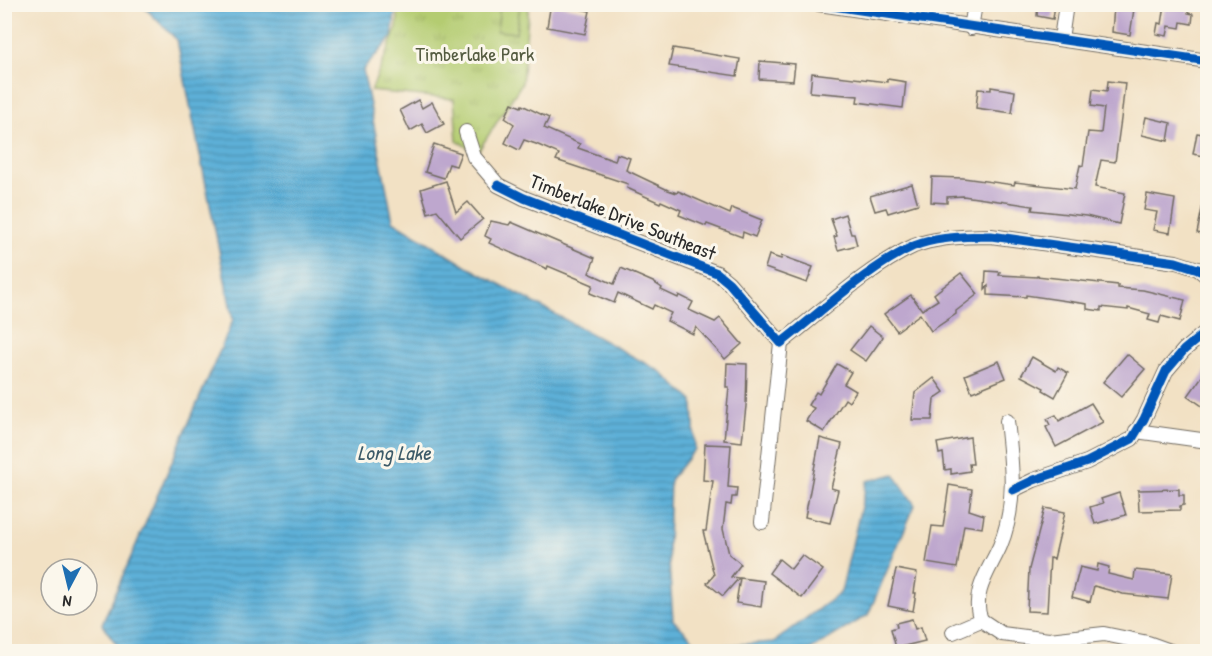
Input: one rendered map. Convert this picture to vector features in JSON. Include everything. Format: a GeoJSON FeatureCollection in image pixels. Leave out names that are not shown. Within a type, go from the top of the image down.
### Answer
{"type":"FeatureCollection","features":[{"type":"Feature","properties":{"kind":"street"},"geometry":{"type":"LineString","coordinates":[[819,4],[1208,61]]}},
{"type":"Feature","properties":{"kind":"street"},"geometry":{"type":"LineString","coordinates":[[916,19],[917,4]]}},
{"type":"Feature","properties":{"kind":"street"},"geometry":{"type":"LineString","coordinates":[[971,28],[975,4]]}},
{"type":"Feature","properties":{"kind":"street"},"geometry":{"type":"LineString","coordinates":[[1061,39],[1066,4]]}},
{"type":"Feature","properties":{"kind":"street","name":"Timberlake Drive Southeast"},"geometry":{"type":"LineString","coordinates":[[466,132],[474,157],[498,185],[524,198],[717,273],[729,283],[780,344]]}},
{"type":"Feature","properties":{"kind":"street"},"geometry":{"type":"LineString","coordinates":[[762,522],[780,344],[868,274],[916,245],[960,236],[991,236],[1176,262],[1198,269],[1208,277]]}},
{"type":"Feature","properties":{"kind":"street"},"geometry":{"type":"LineString","coordinates":[[1013,490],[1044,476],[1087,462],[1131,439],[1144,418],[1166,371],[1184,350],[1208,330]]}},
{"type":"Feature","properties":{"kind":"street"},"geometry":{"type":"LineString","coordinates":[[1007,421],[1013,490],[1008,520],[1000,546],[979,593],[976,609],[981,620],[1002,634],[1049,640],[1104,634],[1173,651]]}},
{"type":"Feature","properties":{"kind":"street"},"geometry":{"type":"LineString","coordinates":[[1136,432],[1208,441]]}},
{"type":"Feature","properties":{"kind":"street"},"geometry":{"type":"LineString","coordinates":[[953,632],[981,620]]}},
{"type":"Feature","properties":{"kind":"green space","name":"Timberlake Park"},"geometry":{"type":"Polygon","coordinates":[[[399,5],[529,5],[522,83],[477,153],[457,141],[454,99],[371,91],[397,27],[399,5]]]}},
{"type":"Feature","properties":{"kind":"green space"},"geometry":{"type":"Polygon","coordinates":[[[500,5],[520,5],[516,33],[497,31],[500,5]]]}},
{"type":"Feature","properties":{"kind":"water","name":"Long Lake"},"geometry":{"type":"Polygon","coordinates":[[[142,5],[396,5],[392,37],[363,70],[393,221],[468,267],[660,371],[693,401],[695,449],[670,480],[668,547],[673,620],[701,647],[774,642],[841,592],[867,481],[894,474],[915,505],[868,615],[807,652],[121,651],[102,624],[233,320],[177,40],[142,5]]]}},
{"type":"Feature","properties":{"kind":"building"},"geometry":{"type":"Polygon","coordinates":[[[553,4],[590,11],[585,34],[547,27],[553,4]]]}},
{"type":"Feature","properties":{"kind":"building"},"geometry":{"type":"Polygon","coordinates":[[[1038,4],[1055,4],[1053,19],[1037,16],[1038,4]]]}},
{"type":"Feature","properties":{"kind":"building"},"geometry":{"type":"Polygon","coordinates":[[[1165,5],[1188,9],[1188,13],[1193,14],[1192,24],[1181,22],[1180,28],[1169,26],[1167,36],[1156,34],[1158,23],[1162,24],[1165,5]]]}},
{"type":"Feature","properties":{"kind":"building"},"geometry":{"type":"Polygon","coordinates":[[[1114,6],[1134,9],[1130,35],[1112,32],[1114,6]]]}},
{"type":"Feature","properties":{"kind":"building"},"geometry":{"type":"Polygon","coordinates":[[[673,48],[740,59],[737,76],[669,66],[673,48]]]}},
{"type":"Feature","properties":{"kind":"building"},"geometry":{"type":"Polygon","coordinates":[[[760,61],[795,64],[793,81],[759,79],[760,61]]]}},
{"type":"Feature","properties":{"kind":"building"},"geometry":{"type":"Polygon","coordinates":[[[812,73],[887,82],[887,79],[906,82],[903,108],[857,102],[858,96],[810,92],[812,73]]]}},
{"type":"Feature","properties":{"kind":"building"},"geometry":{"type":"Polygon","coordinates":[[[1108,81],[1125,83],[1121,119],[1115,162],[1101,160],[1095,187],[1125,193],[1119,224],[1086,216],[1032,210],[1033,206],[963,196],[947,197],[947,203],[931,202],[932,177],[963,178],[1014,185],[1015,182],[1075,189],[1080,165],[1083,166],[1088,132],[1101,133],[1104,108],[1091,106],[1093,89],[1107,91],[1108,81]]]}},
{"type":"Feature","properties":{"kind":"building"},"geometry":{"type":"Polygon","coordinates":[[[991,87],[1015,91],[1012,113],[976,108],[978,89],[991,90],[991,87]]]}},
{"type":"Feature","properties":{"kind":"building"},"geometry":{"type":"Polygon","coordinates":[[[418,100],[422,108],[432,102],[444,124],[427,133],[422,124],[410,131],[400,110],[418,100]]]}},
{"type":"Feature","properties":{"kind":"building"},"geometry":{"type":"Polygon","coordinates":[[[512,103],[521,107],[522,105],[549,118],[544,128],[580,144],[578,148],[615,161],[617,154],[630,158],[626,170],[668,190],[677,193],[678,191],[730,214],[732,208],[762,220],[755,237],[743,232],[742,237],[679,215],[681,210],[627,188],[628,184],[556,160],[559,154],[536,144],[524,140],[519,150],[505,143],[514,124],[505,118],[512,103]]]}},
{"type":"Feature","properties":{"kind":"building"},"geometry":{"type":"Polygon","coordinates":[[[1146,117],[1171,123],[1168,141],[1142,135],[1146,117]]]}},
{"type":"Feature","properties":{"kind":"building"},"geometry":{"type":"Polygon","coordinates":[[[1197,133],[1208,135],[1208,157],[1193,154],[1197,133]]]}},
{"type":"Feature","properties":{"kind":"building"},"geometry":{"type":"Polygon","coordinates":[[[434,144],[461,153],[456,166],[449,164],[444,178],[425,172],[434,144]]]}},
{"type":"Feature","properties":{"kind":"building"},"geometry":{"type":"Polygon","coordinates":[[[446,181],[456,212],[468,202],[483,219],[460,238],[437,210],[428,213],[421,189],[446,181]]]}},
{"type":"Feature","properties":{"kind":"building"},"geometry":{"type":"Polygon","coordinates":[[[912,184],[918,204],[888,213],[886,208],[875,211],[870,196],[912,184]]]}},
{"type":"Feature","properties":{"kind":"building"},"geometry":{"type":"Polygon","coordinates":[[[1147,194],[1175,199],[1170,233],[1153,230],[1157,212],[1144,210],[1147,194]]]}},
{"type":"Feature","properties":{"kind":"building"},"geometry":{"type":"Polygon","coordinates":[[[1203,204],[1208,204],[1208,235],[1197,233],[1203,204]]]}},
{"type":"Feature","properties":{"kind":"building"},"geometry":{"type":"Polygon","coordinates":[[[845,214],[857,245],[838,250],[834,237],[837,236],[831,219],[845,214]]]}},
{"type":"Feature","properties":{"kind":"building"},"geometry":{"type":"Polygon","coordinates":[[[491,221],[509,225],[511,222],[595,258],[589,273],[614,284],[621,268],[653,282],[662,288],[661,290],[693,302],[689,310],[715,322],[720,318],[742,344],[725,359],[696,327],[693,334],[667,321],[671,313],[654,305],[652,309],[618,293],[614,303],[590,293],[593,285],[548,266],[547,269],[489,243],[491,239],[485,236],[491,221]]]}},
{"type":"Feature","properties":{"kind":"building"},"geometry":{"type":"Polygon","coordinates":[[[769,255],[781,259],[782,256],[813,267],[807,283],[765,268],[769,255]]]}},
{"type":"Feature","properties":{"kind":"building"},"geometry":{"type":"Polygon","coordinates":[[[986,271],[1000,272],[999,275],[1037,276],[1118,285],[1118,288],[1143,290],[1185,300],[1180,321],[1161,316],[1159,323],[1148,320],[1150,314],[1128,308],[1128,310],[1101,307],[1101,311],[1087,309],[1087,304],[1026,295],[1026,297],[988,295],[988,286],[985,289],[986,271]]]}},
{"type":"Feature","properties":{"kind":"building"},"geometry":{"type":"Polygon","coordinates":[[[961,273],[978,294],[956,311],[956,314],[931,331],[920,314],[897,331],[884,314],[911,295],[922,310],[938,300],[934,294],[961,273]]]}},
{"type":"Feature","properties":{"kind":"building"},"geometry":{"type":"Polygon","coordinates":[[[869,326],[883,337],[866,361],[850,350],[869,326]]]}},
{"type":"Feature","properties":{"kind":"building"},"geometry":{"type":"Polygon","coordinates":[[[1127,354],[1145,369],[1121,397],[1103,382],[1127,354]]]}},
{"type":"Feature","properties":{"kind":"building"},"geometry":{"type":"Polygon","coordinates":[[[1032,357],[1056,371],[1058,367],[1068,373],[1055,397],[1043,390],[1044,388],[1021,376],[1032,357]]]}},
{"type":"Feature","properties":{"kind":"building"},"geometry":{"type":"Polygon","coordinates":[[[999,361],[1006,378],[972,392],[965,375],[999,361]]]}},
{"type":"Feature","properties":{"kind":"building"},"geometry":{"type":"Polygon","coordinates":[[[727,363],[747,364],[742,442],[724,440],[729,387],[726,387],[727,363]]]}},
{"type":"Feature","properties":{"kind":"building"},"geometry":{"type":"Polygon","coordinates":[[[837,364],[851,372],[844,384],[856,391],[849,402],[845,399],[824,432],[806,421],[814,408],[808,405],[816,392],[819,394],[837,364]]]}},
{"type":"Feature","properties":{"kind":"building"},"geometry":{"type":"Polygon","coordinates":[[[1208,368],[1208,410],[1188,396],[1208,368]]]}},
{"type":"Feature","properties":{"kind":"building"},"geometry":{"type":"Polygon","coordinates":[[[934,378],[944,392],[934,399],[932,420],[912,420],[915,393],[934,378]]]}},
{"type":"Feature","properties":{"kind":"building"},"geometry":{"type":"Polygon","coordinates":[[[1091,403],[1103,422],[1056,447],[1046,427],[1050,425],[1047,419],[1056,415],[1059,421],[1091,403]]]}},
{"type":"Feature","properties":{"kind":"building"},"geometry":{"type":"Polygon","coordinates":[[[970,437],[973,464],[969,464],[970,471],[951,474],[951,469],[945,470],[943,453],[939,454],[937,443],[970,437]]]}},
{"type":"Feature","properties":{"kind":"building"},"geometry":{"type":"Polygon","coordinates":[[[820,438],[842,444],[831,488],[838,490],[830,523],[805,517],[820,438]]]}},
{"type":"Feature","properties":{"kind":"building"},"geometry":{"type":"Polygon","coordinates":[[[705,444],[731,445],[728,487],[737,488],[736,497],[732,497],[731,505],[726,504],[723,529],[729,554],[741,564],[731,577],[739,578],[723,596],[707,583],[714,575],[703,531],[706,531],[713,481],[703,480],[705,444]]]}},
{"type":"Feature","properties":{"kind":"building"},"geometry":{"type":"Polygon","coordinates":[[[949,485],[972,489],[969,510],[984,515],[982,528],[964,525],[957,568],[926,563],[932,526],[943,527],[949,485]]]}},
{"type":"Feature","properties":{"kind":"building"},"geometry":{"type":"Polygon","coordinates":[[[1179,489],[1179,495],[1184,495],[1184,505],[1180,506],[1180,510],[1139,511],[1138,490],[1179,489]]]}},
{"type":"Feature","properties":{"kind":"building"},"geometry":{"type":"Polygon","coordinates":[[[1119,493],[1126,515],[1095,524],[1090,507],[1103,503],[1101,499],[1119,493]]]}},
{"type":"Feature","properties":{"kind":"building"},"geometry":{"type":"Polygon","coordinates":[[[1045,508],[1065,512],[1054,559],[1050,558],[1047,612],[1027,611],[1029,569],[1045,508]]]}},
{"type":"Feature","properties":{"kind":"building"},"geometry":{"type":"Polygon","coordinates":[[[802,555],[823,570],[802,598],[769,573],[779,559],[791,569],[802,555]]]}},
{"type":"Feature","properties":{"kind":"building"},"geometry":{"type":"Polygon","coordinates":[[[1098,564],[1109,567],[1108,574],[1134,580],[1135,570],[1172,574],[1168,599],[1123,594],[1094,586],[1090,602],[1072,597],[1080,567],[1097,571],[1098,564]]]}},
{"type":"Feature","properties":{"kind":"building"},"geometry":{"type":"Polygon","coordinates":[[[896,569],[917,573],[913,611],[888,606],[896,569]]]}},
{"type":"Feature","properties":{"kind":"building"},"geometry":{"type":"Polygon","coordinates":[[[740,578],[764,581],[761,607],[736,603],[740,578]]]}},
{"type":"Feature","properties":{"kind":"building"},"geometry":{"type":"Polygon","coordinates":[[[912,619],[915,629],[921,627],[925,641],[896,648],[891,629],[897,627],[896,623],[912,619]]]}},
{"type":"Feature","properties":{"kind":"cycle path"},"geometry":{"type":"LineString","coordinates":[[819,4],[1208,61]]}},
{"type":"Feature","properties":{"kind":"cycle path"},"geometry":{"type":"LineString","coordinates":[[498,185],[524,198],[717,273],[729,283],[781,343],[879,266],[914,246],[942,239],[991,236],[1176,262],[1198,269],[1208,277]]}},
{"type":"Feature","properties":{"kind":"cycle path"},"geometry":{"type":"LineString","coordinates":[[1013,490],[1034,480],[1087,462],[1132,439],[1166,371],[1184,350],[1208,330]]}}]}
